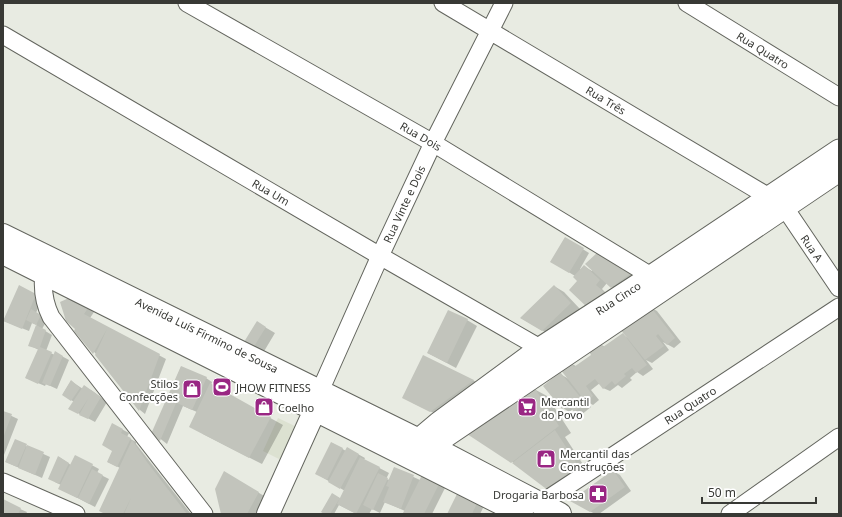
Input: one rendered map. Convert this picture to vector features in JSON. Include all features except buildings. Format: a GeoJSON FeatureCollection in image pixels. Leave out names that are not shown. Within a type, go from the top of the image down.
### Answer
{"type":"FeatureCollection","features":[{"type":"Feature","properties":{"kind":"main road","name":"Avenida Luís Firmino de Sousa"},"geometry":{"type":"LineString","coordinates":[[3,234],[318,400],[531,509],[560,514]]}},
{"type":"Feature","properties":{"kind":"main road","name":"Avenida Luís Firmino de Sousa"},"geometry":{"type":"LineString","coordinates":[[3,252],[44,273],[318,400]]}},
{"type":"Feature","properties":{"kind":"main road"},"geometry":{"type":"LineString","coordinates":[[268,514],[318,400]]}},
{"type":"Feature","properties":{"kind":"street","name":"Rua Dois"},"geometry":{"type":"LineString","coordinates":[[187,3],[433,143],[651,276]]}},
{"type":"Feature","properties":{"kind":"street","name":"Rua Três"},"geometry":{"type":"LineString","coordinates":[[443,3],[777,203]]}},
{"type":"Feature","properties":{"kind":"street","name":"Rua Vinte e Dois"},"geometry":{"type":"LineString","coordinates":[[318,400],[380,256],[433,143],[504,3]]}},
{"type":"Feature","properties":{"kind":"street","name":"Rua Quatro"},"geometry":{"type":"LineString","coordinates":[[688,3],[839,97]]}},
{"type":"Feature","properties":{"kind":"street","name":"Rua Um"},"geometry":{"type":"LineString","coordinates":[[3,35],[540,348]]}},
{"type":"Feature","properties":{"kind":"street","name":"Rua Cinco"},"geometry":{"type":"LineString","coordinates":[[416,450],[777,203],[839,150]]}},
{"type":"Feature","properties":{"kind":"street","name":"Rua Cinco"},"geometry":{"type":"LineString","coordinates":[[416,450],[540,348],[651,276],[777,203],[839,171]]}},
{"type":"Feature","properties":{"kind":"street","name":"Rua A"},"geometry":{"type":"LineString","coordinates":[[777,203],[839,288]]}},
{"type":"Feature","properties":{"kind":"street"},"geometry":{"type":"LineString","coordinates":[[44,273],[44,298],[46,308],[51,317],[204,514]]}},
{"type":"Feature","properties":{"kind":"street","name":"Rua Quatro"},"geometry":{"type":"LineString","coordinates":[[531,509],[839,307]]}},
{"type":"Feature","properties":{"kind":"street"},"geometry":{"type":"LineString","coordinates":[[730,514],[839,437]]}},
{"type":"Feature","properties":{"kind":"street"},"geometry":{"type":"LineString","coordinates":[[3,482],[76,514]]}},
{"type":"Feature","properties":{"kind":"shaded area"},"geometry":{"type":"Polygon","coordinates":[[[278,418],[299,428],[283,461],[263,451],[278,418]]]}},
{"type":"Feature","properties":{"kind":"place","name":"JHOW FITNESS"},"geometry":{"type":"Point","coordinates":[222,387]}},
{"type":"Feature","properties":{"kind":"place","name":"Stilos Confecções"},"geometry":{"type":"Point","coordinates":[192,389]}},
{"type":"Feature","properties":{"kind":"place","name":"Coelho"},"geometry":{"type":"Point","coordinates":[264,407]}},
{"type":"Feature","properties":{"kind":"place","name":"Mercantil do Povo"},"geometry":{"type":"Point","coordinates":[527,407]}},
{"type":"Feature","properties":{"kind":"place","name":"Mercantil das Construções"},"geometry":{"type":"Point","coordinates":[546,459]}},
{"type":"Feature","properties":{"kind":"place","name":"Drogaria Barbosa"},"geometry":{"type":"Point","coordinates":[598,494]}}]}
